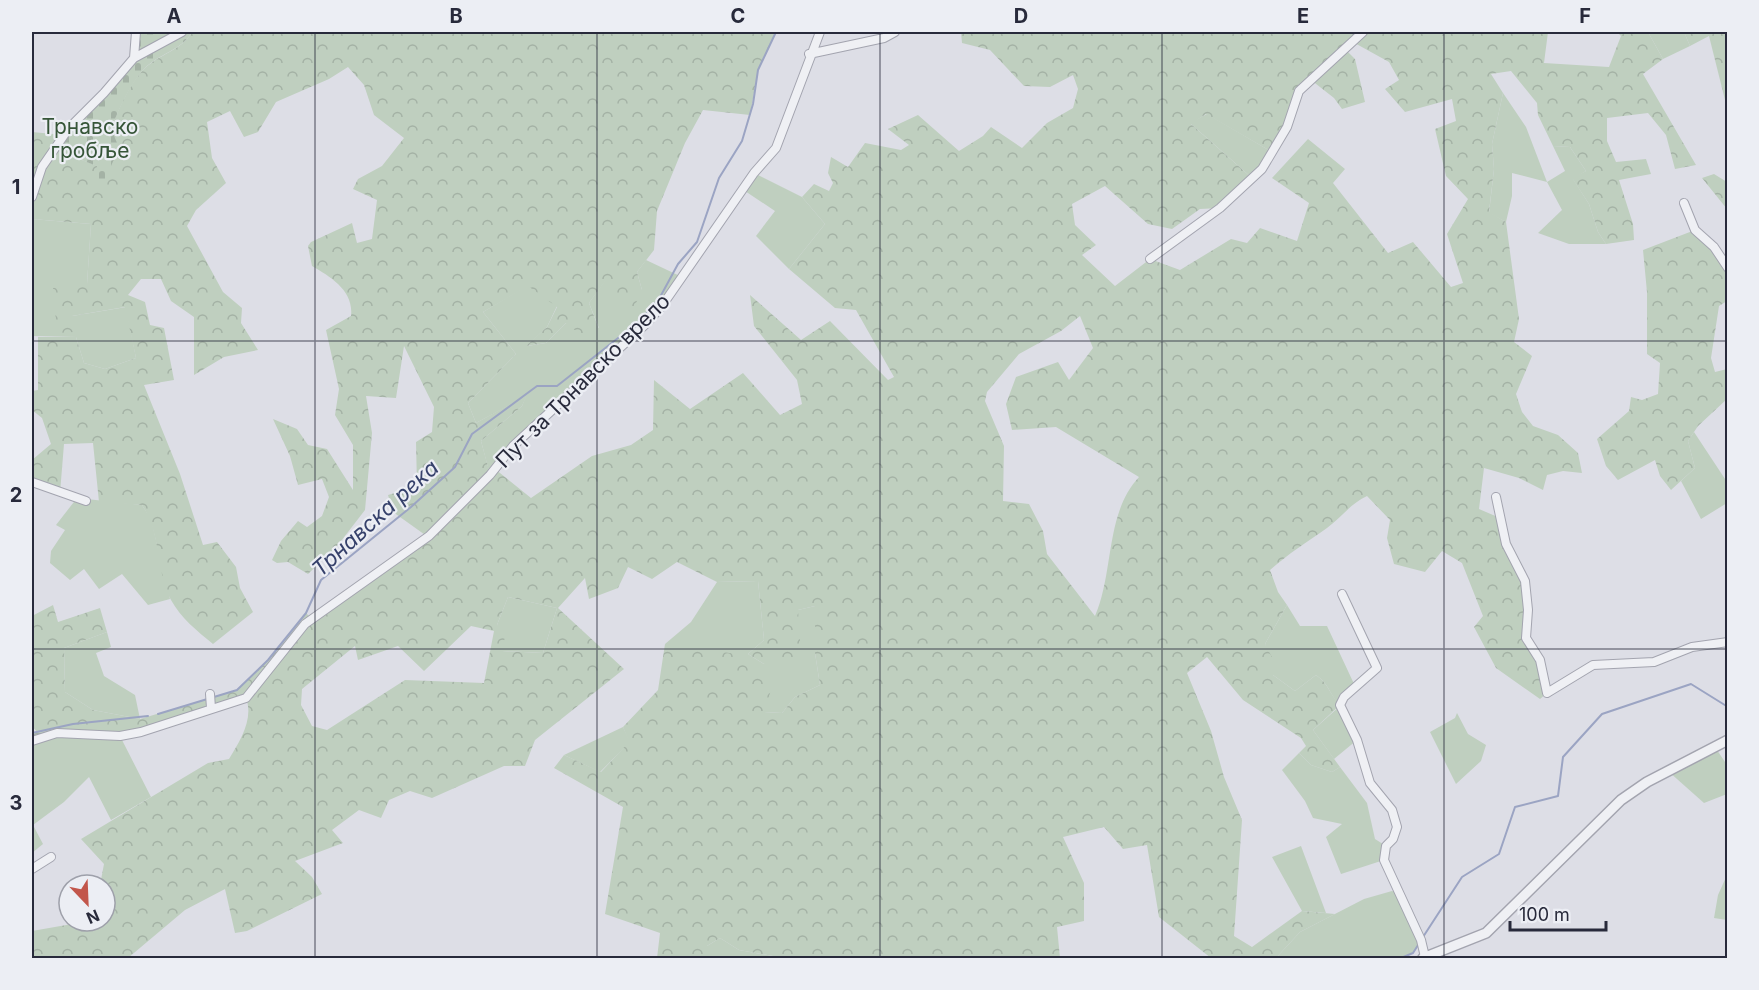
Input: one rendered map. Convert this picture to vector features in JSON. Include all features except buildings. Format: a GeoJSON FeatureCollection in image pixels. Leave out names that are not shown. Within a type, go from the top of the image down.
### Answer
{"type":"FeatureCollection","features":[{"type":"Feature","properties":{"kind":"street"},"geometry":{"type":"LineString","coordinates":[[134,58],[135,32]]}},
{"type":"Feature","properties":{"kind":"street"},"geometry":{"type":"LineString","coordinates":[[32,197],[42,167],[69,128],[104,93],[134,58],[182,32]]}},
{"type":"Feature","properties":{"kind":"street","name":"Пут за Трнавско врело"},"geometry":{"type":"LineString","coordinates":[[32,741],[57,733],[131,734],[210,702],[230,705],[246,698],[305,624],[429,536],[490,475],[513,446],[648,322],[664,303],[754,173],[776,148],[790,116],[809,54],[820,32]]}},
{"type":"Feature","properties":{"kind":"street"},"geometry":{"type":"LineString","coordinates":[[809,54],[884,38],[894,32]]}},
{"type":"Feature","properties":{"kind":"street"},"geometry":{"type":"LineString","coordinates":[[1150,259],[1221,208],[1262,169],[1287,127],[1299,91],[1363,32]]}},
{"type":"Feature","properties":{"kind":"street"},"geometry":{"type":"LineString","coordinates":[[1684,203],[1695,230],[1714,247],[1728,268]]}},
{"type":"Feature","properties":{"kind":"street"},"geometry":{"type":"LineString","coordinates":[[32,482],[86,501]]}},
{"type":"Feature","properties":{"kind":"street"},"geometry":{"type":"LineString","coordinates":[[1496,497],[1506,544],[1525,581],[1528,610],[1526,638],[1540,660],[1547,693],[1593,665],[1654,662],[1692,647],[1728,642]]}},
{"type":"Feature","properties":{"kind":"street"},"geometry":{"type":"LineString","coordinates":[[1342,594],[1377,668],[1344,697],[1340,705],[1357,740],[1370,783],[1392,810],[1397,827],[1386,846],[1384,860],[1421,940],[1424,958],[1486,933],[1621,800],[1647,783],[1728,740]]}},
{"type":"Feature","properties":{"kind":"street"},"geometry":{"type":"LineString","coordinates":[[32,869],[51,857]]}},
{"type":"Feature","properties":{"kind":"green space","name":"Трнавско гробље"},"geometry":{"type":"Polygon","coordinates":[[[136,32],[192,32],[182,44],[144,69],[130,89],[111,128],[119,148],[103,184],[94,179],[97,166],[71,156],[59,164],[51,154],[133,58],[136,32]]]}},
{"type":"Feature","properties":{"kind":"green space"},"geometry":{"type":"Polygon","coordinates":[[[192,32],[776,32],[758,70],[750,115],[703,110],[685,143],[657,211],[654,250],[637,272],[642,290],[631,314],[612,298],[606,280],[589,303],[599,329],[581,335],[566,323],[546,343],[526,346],[547,327],[557,307],[528,286],[483,312],[516,354],[468,403],[476,423],[527,395],[522,406],[481,441],[490,474],[495,469],[531,498],[592,456],[631,445],[653,430],[654,380],[690,409],[743,373],[780,415],[802,404],[797,380],[754,326],[750,295],[801,340],[830,321],[888,380],[894,377],[856,310],[835,308],[789,269],[825,224],[802,197],[814,184],[829,191],[833,183],[828,173],[831,157],[848,167],[865,143],[901,150],[909,145],[888,129],[918,115],[959,151],[983,136],[991,127],[1022,148],[1047,123],[1073,108],[1078,89],[1073,75],[1050,87],[1024,86],[990,50],[962,43],[961,32],[1548,32],[1544,63],[1609,67],[1621,36],[1617,32],[1648,32],[1663,59],[1643,74],[1696,165],[1675,169],[1666,135],[1648,113],[1607,118],[1607,141],[1616,162],[1646,159],[1651,174],[1619,180],[1633,224],[1634,240],[1606,244],[1598,232],[1589,204],[1572,178],[1586,171],[1570,147],[1553,146],[1538,115],[1537,103],[1511,71],[1491,74],[1503,93],[1492,144],[1494,169],[1489,212],[1506,222],[1519,319],[1514,342],[1532,356],[1516,394],[1522,412],[1533,426],[1558,435],[1578,453],[1582,473],[1563,471],[1547,475],[1543,490],[1519,478],[1484,468],[1479,509],[1500,518],[1506,544],[1525,581],[1526,638],[1540,660],[1547,693],[1540,699],[1496,668],[1474,627],[1483,616],[1462,563],[1442,551],[1425,572],[1394,564],[1387,538],[1390,520],[1367,496],[1270,570],[1278,592],[1287,605],[1265,644],[1274,661],[1273,675],[1295,691],[1316,675],[1327,686],[1340,705],[1313,730],[1340,767],[1332,772],[1311,765],[1299,753],[1306,746],[1301,738],[1243,700],[1207,657],[1187,673],[1211,731],[1224,777],[1242,820],[1234,936],[1252,947],[1302,911],[1335,914],[1300,932],[1276,958],[1211,958],[1159,917],[1147,845],[1123,849],[1104,827],[1063,837],[1084,883],[1084,921],[1057,927],[1060,958],[784,958],[739,950],[720,938],[707,946],[707,958],[657,958],[660,933],[605,914],[623,807],[554,768],[564,755],[601,772],[629,742],[623,727],[658,690],[665,644],[744,655],[760,666],[771,690],[764,712],[782,713],[795,697],[820,685],[815,653],[815,606],[798,610],[801,655],[764,664],[748,654],[764,640],[758,581],[717,582],[677,562],[652,579],[628,567],[618,588],[589,599],[585,578],[558,608],[624,669],[535,740],[525,766],[504,766],[432,798],[410,791],[389,800],[381,818],[359,810],[332,830],[343,843],[295,861],[312,877],[322,894],[247,931],[235,933],[225,889],[185,910],[128,958],[32,958],[32,931],[57,927],[57,933],[117,933],[117,873],[102,873],[104,864],[81,839],[208,763],[229,759],[245,730],[248,706],[246,698],[141,732],[57,733],[32,741],[32,734],[37,732],[32,726],[32,616],[53,605],[58,622],[100,608],[107,632],[64,648],[65,692],[93,710],[140,719],[237,690],[268,660],[306,613],[312,619],[428,537],[393,512],[388,495],[417,486],[416,442],[432,432],[434,407],[404,346],[396,398],[366,396],[372,433],[365,510],[338,545],[308,574],[288,562],[277,563],[272,560],[281,541],[298,521],[307,527],[322,516],[329,497],[322,479],[298,485],[290,456],[273,419],[297,429],[308,445],[327,449],[353,490],[353,445],[335,415],[339,389],[326,330],[351,316],[351,307],[349,299],[340,286],[312,266],[308,246],[311,242],[352,223],[357,243],[372,239],[377,200],[353,189],[358,179],[382,166],[404,138],[374,115],[364,85],[348,67],[329,79],[276,102],[258,132],[244,137],[230,111],[207,122],[212,158],[226,183],[196,210],[187,226],[223,292],[242,308],[241,323],[258,350],[224,357],[194,375],[194,317],[171,301],[161,279],[141,279],[128,295],[145,302],[150,325],[164,328],[174,380],[144,385],[180,474],[203,545],[217,542],[236,567],[240,588],[253,612],[213,644],[184,618],[175,607],[166,589],[153,529],[142,505],[99,502],[93,443],[64,444],[60,493],[32,482],[32,460],[51,444],[42,418],[32,410],[32,391],[38,390],[38,337],[76,337],[84,363],[105,369],[136,358],[125,307],[72,316],[74,332],[57,333],[53,288],[87,284],[91,224],[32,219],[32,132],[64,135],[71,156],[98,166],[116,115],[136,78],[150,64],[182,44],[192,32]],[[1351,41],[1344,48],[1355,59],[1365,102],[1342,109],[1334,98],[1311,80],[1299,91],[1272,152],[1206,114],[1191,124],[1252,178],[1220,208],[1200,209],[1172,229],[1148,224],[1105,186],[1072,204],[1075,225],[1096,245],[1082,255],[1115,286],[1150,259],[1180,270],[1231,239],[1247,243],[1260,228],[1297,241],[1309,203],[1272,178],[1308,139],[1345,169],[1333,183],[1388,253],[1413,242],[1451,287],[1463,283],[1447,234],[1468,199],[1446,176],[1435,129],[1456,121],[1452,99],[1405,112],[1385,89],[1399,80],[1389,62],[1351,41]],[[1080,316],[1061,331],[1019,354],[987,392],[985,401],[1004,446],[1003,501],[1029,504],[1043,531],[1047,554],[1095,616],[1101,599],[1120,508],[1139,477],[1056,427],[1012,430],[1006,404],[1016,377],[1058,362],[1069,380],[1093,348],[1080,316]],[[508,597],[497,625],[506,632],[502,651],[543,653],[557,608],[508,597]],[[471,626],[424,671],[398,646],[358,660],[355,646],[302,689],[301,705],[312,726],[327,730],[405,680],[484,683],[494,631],[471,626]]]}},
{"type":"Feature","properties":{"kind":"green space"},"geometry":{"type":"Polygon","coordinates":[[[1648,32],[1684,32],[1690,46],[1663,59],[1648,32]]]}},
{"type":"Feature","properties":{"kind":"green space"},"geometry":{"type":"Polygon","coordinates":[[[1684,32],[1727,32],[1727,108],[1709,36],[1690,46],[1684,32]]]}},
{"type":"Feature","properties":{"kind":"green space"},"geometry":{"type":"Polygon","coordinates":[[[1503,93],[1526,127],[1547,182],[1512,173],[1512,196],[1506,222],[1489,213],[1494,169],[1492,144],[1503,93]]]}},
{"type":"Feature","properties":{"kind":"green space"},"geometry":{"type":"Polygon","coordinates":[[[1207,114],[1272,152],[1252,178],[1190,123],[1207,114]]]}},
{"type":"Feature","properties":{"kind":"green space"},"geometry":{"type":"Polygon","coordinates":[[[1553,146],[1570,147],[1586,171],[1573,179],[1589,204],[1598,232],[1606,244],[1569,244],[1538,233],[1562,210],[1547,182],[1565,171],[1553,146]]]}},
{"type":"Feature","properties":{"kind":"green space"},"geometry":{"type":"Polygon","coordinates":[[[754,173],[802,197],[825,224],[789,269],[756,236],[775,211],[742,189],[754,173]]]}},
{"type":"Feature","properties":{"kind":"green space"},"geometry":{"type":"Polygon","coordinates":[[[1714,174],[1727,182],[1727,209],[1702,178],[1714,174]]]}},
{"type":"Feature","properties":{"kind":"green space"},"geometry":{"type":"Polygon","coordinates":[[[32,219],[91,224],[87,284],[72,316],[126,307],[136,358],[105,369],[84,363],[76,337],[32,336],[32,219]]]}},
{"type":"Feature","properties":{"kind":"green space"},"geometry":{"type":"Polygon","coordinates":[[[1695,230],[1727,268],[1727,301],[1719,306],[1711,358],[1715,372],[1727,369],[1727,399],[1698,426],[1688,441],[1695,468],[1671,490],[1660,476],[1655,460],[1618,480],[1606,466],[1597,439],[1629,411],[1631,397],[1642,400],[1658,394],[1660,363],[1647,354],[1647,292],[1643,250],[1695,230]]]}},
{"type":"Feature","properties":{"kind":"green space"},"geometry":{"type":"Polygon","coordinates":[[[646,260],[682,277],[664,303],[513,446],[490,475],[481,441],[522,406],[526,396],[476,423],[468,403],[516,354],[483,312],[528,285],[557,306],[547,327],[527,346],[546,343],[566,323],[599,328],[589,303],[606,279],[642,290],[637,272],[646,260]]]}},
{"type":"Feature","properties":{"kind":"green space"},"geometry":{"type":"Polygon","coordinates":[[[1694,432],[1727,482],[1727,503],[1701,519],[1681,481],[1695,468],[1688,441],[1694,432]]]}},
{"type":"Feature","properties":{"kind":"green space"},"geometry":{"type":"Polygon","coordinates":[[[77,498],[142,505],[151,519],[170,599],[148,605],[122,574],[99,589],[84,569],[70,580],[50,563],[51,551],[65,530],[56,525],[77,498]]]}},
{"type":"Feature","properties":{"kind":"green space"},"geometry":{"type":"Polygon","coordinates":[[[758,581],[764,640],[748,654],[764,664],[798,610],[815,606],[815,653],[820,685],[795,697],[782,713],[764,712],[665,644],[691,622],[717,582],[758,581]]]}},
{"type":"Feature","properties":{"kind":"green space"},"geometry":{"type":"Polygon","coordinates":[[[508,597],[557,608],[543,653],[502,651],[497,625],[508,597]]]}},
{"type":"Feature","properties":{"kind":"green space"},"geometry":{"type":"Polygon","coordinates":[[[1287,605],[1300,626],[1327,626],[1355,686],[1340,705],[1357,740],[1334,759],[1313,730],[1340,706],[1327,686],[1316,675],[1295,691],[1273,675],[1265,644],[1287,605]]]}},
{"type":"Feature","properties":{"kind":"green space"},"geometry":{"type":"Polygon","coordinates":[[[107,632],[111,647],[96,653],[104,676],[135,695],[140,719],[93,710],[65,692],[64,648],[107,632]]]}},
{"type":"Feature","properties":{"kind":"green space"},"geometry":{"type":"Polygon","coordinates":[[[1457,713],[1468,734],[1486,745],[1481,761],[1456,784],[1430,732],[1455,718],[1457,713]]]}},
{"type":"Feature","properties":{"kind":"green space"},"geometry":{"type":"Polygon","coordinates":[[[623,727],[630,742],[600,772],[564,755],[623,727]]]}},
{"type":"Feature","properties":{"kind":"green space"},"geometry":{"type":"Polygon","coordinates":[[[57,733],[120,736],[151,797],[111,820],[89,777],[64,802],[33,825],[43,844],[32,853],[32,741],[57,733]]]}},
{"type":"Feature","properties":{"kind":"green space"},"geometry":{"type":"Polygon","coordinates":[[[1715,747],[1727,765],[1727,794],[1704,803],[1668,771],[1715,747]]]}},
{"type":"Feature","properties":{"kind":"green space"},"geometry":{"type":"Polygon","coordinates":[[[1299,753],[1311,765],[1332,772],[1340,767],[1367,803],[1375,839],[1386,846],[1384,860],[1341,874],[1326,837],[1342,824],[1313,818],[1305,801],[1282,770],[1299,753]]]}},
{"type":"Feature","properties":{"kind":"green space"},"geometry":{"type":"Polygon","coordinates":[[[1301,846],[1326,913],[1302,911],[1272,857],[1301,846]]]}},
{"type":"Feature","properties":{"kind":"green space"},"geometry":{"type":"Polygon","coordinates":[[[1727,875],[1727,920],[1714,918],[1718,895],[1727,875]]]}},
{"type":"Feature","properties":{"kind":"green space"},"geometry":{"type":"Polygon","coordinates":[[[1392,891],[1402,895],[1421,940],[1413,953],[1401,958],[1276,958],[1300,932],[1364,899],[1392,891]]]}},
{"type":"Feature","properties":{"kind":"green space"},"geometry":{"type":"Polygon","coordinates":[[[720,938],[739,950],[784,958],[707,958],[707,946],[720,938]]]}},
{"type":"Feature","properties":{"kind":"waterway","name":"Трнавска река"},"geometry":{"type":"LineString","coordinates":[[158,714],[237,690],[268,660],[306,613],[321,580],[411,507],[455,467],[472,434],[537,386],[557,386],[641,320],[659,299],[678,264],[697,242],[719,178],[742,141],[753,104],[758,70],[776,32]]}},
{"type":"Feature","properties":{"kind":"waterway"},"geometry":{"type":"LineString","coordinates":[[1423,937],[1462,877],[1499,854],[1515,807],[1558,796],[1563,757],[1602,714],[1691,684],[1728,707]]}},
{"type":"Feature","properties":{"kind":"waterway","name":"Трнавска река"},"geometry":{"type":"LineString","coordinates":[[32,733],[73,724],[148,716]]}},
{"type":"Feature","properties":{"kind":"waterway"},"geometry":{"type":"LineString","coordinates":[[1401,958],[1413,953],[1420,942]]}}]}
